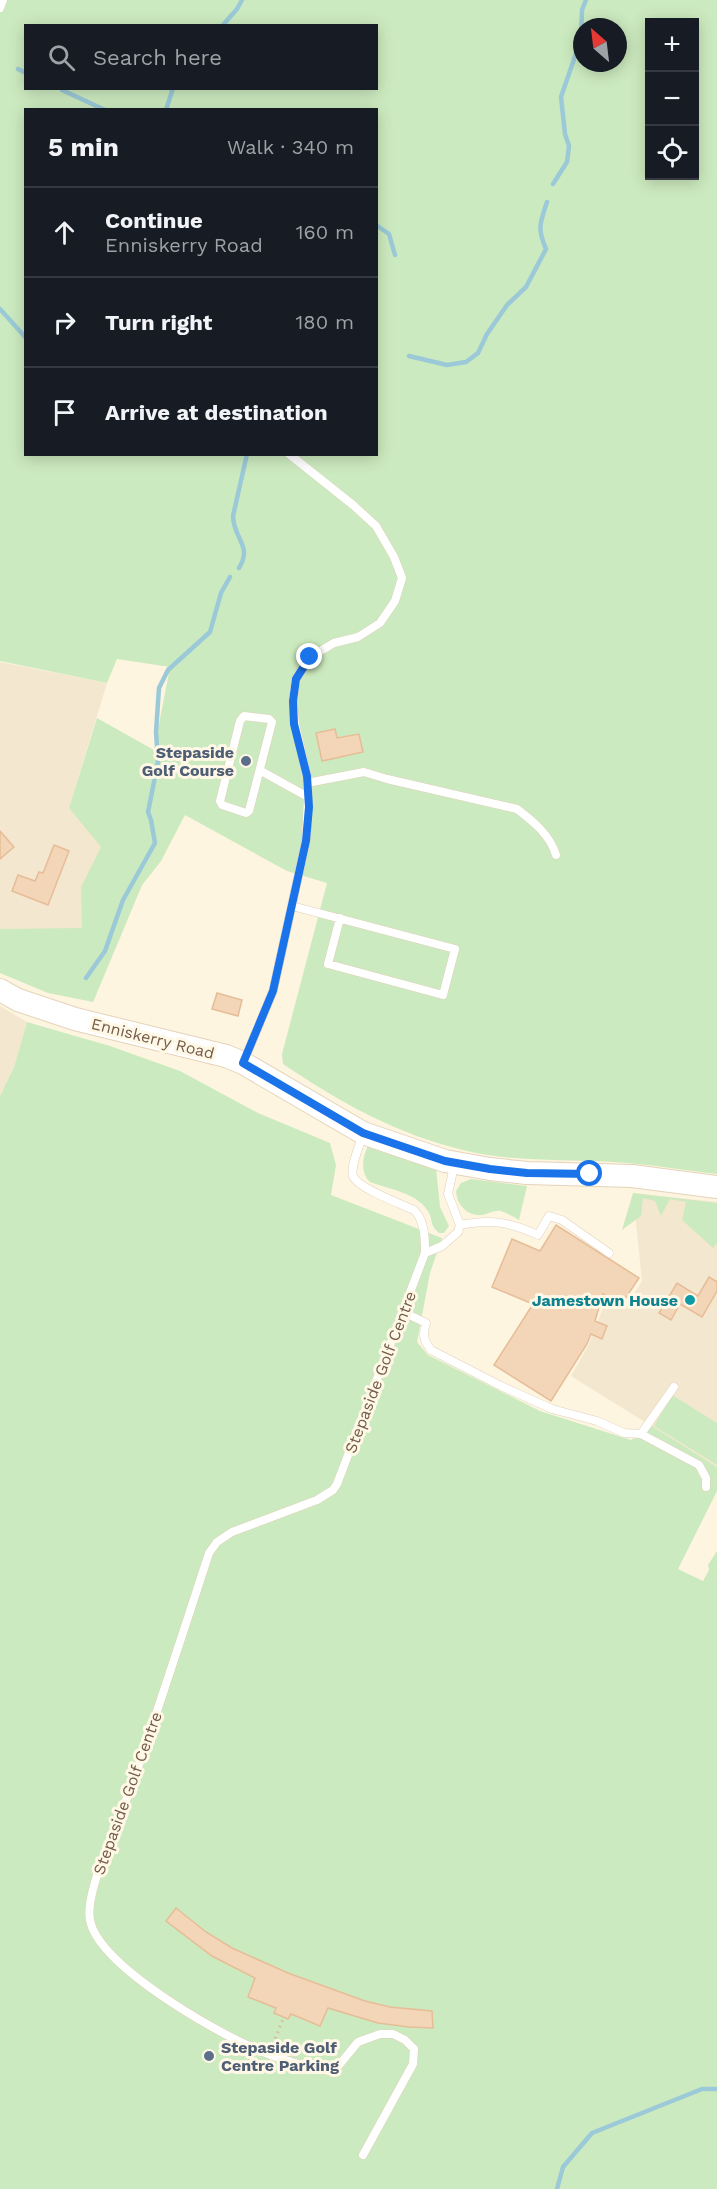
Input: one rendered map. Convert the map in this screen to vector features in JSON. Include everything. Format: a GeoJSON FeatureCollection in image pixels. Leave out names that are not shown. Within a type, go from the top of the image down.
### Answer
{"type":"FeatureCollection","features":[{"type":"Feature","properties":{"kind":"main road","name":"Enniskerry Road"},"geometry":{"type":"LineString","coordinates":[[0,990],[18,1000],[75,1019],[226,1056],[243,1063],[363,1133],[445,1161],[527,1173],[632,1176],[717,1187]]}},
{"type":"Feature","properties":{"kind":"lane"},"geometry":{"type":"LineString","coordinates":[[0,9],[3,0]]}},
{"type":"Feature","properties":{"kind":"lane"},"geometry":{"type":"LineString","coordinates":[[243,1063],[273,991],[306,841],[307,783],[294,724],[293,701],[296,679],[310,657],[334,643],[358,637],[380,622],[394,601],[402,578],[394,557],[376,526],[291,456]]}},
{"type":"Feature","properties":{"kind":"lane"},"geometry":{"type":"LineString","coordinates":[[244,716],[268,719],[272,722],[261,771],[249,811],[246,813],[222,805],[220,801],[240,721],[244,716]]}},
{"type":"Feature","properties":{"kind":"lane"},"geometry":{"type":"LineString","coordinates":[[261,771],[308,797]]}},
{"type":"Feature","properties":{"kind":"lane"},"geometry":{"type":"LineString","coordinates":[[307,783],[364,772],[517,810],[533,820],[552,842],[556,855]]}},
{"type":"Feature","properties":{"kind":"lane"},"geometry":{"type":"LineString","coordinates":[[292,906],[340,918],[455,949],[443,995],[328,964],[340,918]]}},
{"type":"Feature","properties":{"kind":"lane"},"geometry":{"type":"LineString","coordinates":[[363,1133],[353,1169],[354,1178],[361,1185],[414,1210],[419,1215],[425,1235],[425,1253],[442,1246],[453,1239],[458,1232],[460,1225],[448,1194],[455,1162]]}},
{"type":"Feature","properties":{"kind":"lane"},"geometry":{"type":"LineString","coordinates":[[460,1225],[475,1222],[515,1225],[538,1235],[549,1216],[562,1220],[609,1252]]}},
{"type":"Feature","properties":{"kind":"lane","name":"Stepaside Golf Centre"},"geometry":{"type":"LineString","coordinates":[[363,2155],[413,2064],[414,2049],[405,2040],[393,2034],[380,2034],[358,2042],[335,2070],[330,2071],[269,2054],[219,2030],[134,1976],[105,1948],[94,1931],[90,1922],[90,1900],[136,1772],[209,1553],[217,1542],[232,1532],[317,1500],[333,1490],[340,1477],[425,1253]]}},
{"type":"Feature","properties":{"kind":"lane"},"geometry":{"type":"LineString","coordinates":[[403,1312],[426,1323],[423,1332],[424,1341],[431,1350],[552,1409],[597,1421],[624,1433],[641,1434],[699,1465],[706,1478],[706,1487]]}},
{"type":"Feature","properties":{"kind":"lane"},"geometry":{"type":"LineString","coordinates":[[641,1434],[674,1387]]}},
{"type":"Feature","properties":{"kind":"path"},"geometry":{"type":"LineString","coordinates":[[269,2054],[284,2019]]}},
{"type":"Feature","properties":{"kind":"shaded area"},"geometry":{"type":"Polygon","coordinates":[[[0,662],[107,683],[69,808],[161,861],[142,885],[93,1002],[0,968],[0,662]]]}},
{"type":"Feature","properties":{"kind":"shaded area"},"geometry":{"type":"Polygon","coordinates":[[[0,1006],[27,1022],[14,1067],[0,1096],[0,1006]]]}},
{"type":"Feature","properties":{"kind":"shaded area"},"geometry":{"type":"Polygon","coordinates":[[[633,1193],[717,1202],[717,1467],[571,1376],[588,1346],[607,1298],[625,1309],[642,1281],[633,1193]]]}},
{"type":"Feature","properties":{"kind":"green space","name":"Stepaside Golf Course"},"geometry":{"type":"Polygon","coordinates":[[[0,0],[717,0],[717,1174],[626,1163],[521,1159],[467,1151],[394,1127],[327,1092],[283,1064],[282,1054],[327,883],[287,871],[185,815],[161,861],[142,885],[93,1002],[48,993],[0,973],[0,929],[82,928],[81,887],[101,847],[69,808],[97,718],[154,750],[170,667],[117,659],[107,683],[0,661],[0,0]]]}},
{"type":"Feature","properties":{"kind":"green space"},"geometry":{"type":"Polygon","coordinates":[[[27,1022],[110,1046],[180,1071],[258,1113],[330,1143],[336,1165],[331,1195],[442,1238],[430,1273],[417,1342],[428,1355],[540,1411],[631,1440],[652,1426],[717,1467],[717,1491],[678,1569],[703,1581],[709,1570],[708,1565],[717,1551],[717,2189],[0,2189],[0,1096],[14,1067],[27,1022]]]}},
{"type":"Feature","properties":{"kind":"green space"},"geometry":{"type":"Polygon","coordinates":[[[369,1144],[436,1168],[440,1207],[449,1226],[444,1233],[436,1230],[424,1206],[411,1196],[370,1182],[363,1169],[369,1144]]]}},
{"type":"Feature","properties":{"kind":"green space"},"geometry":{"type":"Polygon","coordinates":[[[471,1179],[527,1186],[519,1220],[501,1211],[482,1215],[467,1212],[458,1201],[456,1191],[461,1183],[471,1179]]]}},
{"type":"Feature","properties":{"kind":"green space"},"geometry":{"type":"Polygon","coordinates":[[[633,1193],[717,1203],[717,1243],[713,1248],[682,1220],[686,1202],[670,1199],[661,1216],[655,1201],[643,1198],[641,1216],[622,1230],[633,1193]]]}},
{"type":"Feature","properties":{"kind":"green space"},"geometry":{"type":"Polygon","coordinates":[[[672,1395],[717,1423],[717,1465],[654,1426],[672,1395]]]}},
{"type":"Feature","properties":{"kind":"building"},"geometry":{"type":"Polygon","coordinates":[[[335,729],[337,738],[359,734],[363,752],[322,761],[316,733],[335,729]]]}},
{"type":"Feature","properties":{"kind":"building"},"geometry":{"type":"Polygon","coordinates":[[[0,831],[14,847],[0,859],[0,831]]]}},
{"type":"Feature","properties":{"kind":"building"},"geometry":{"type":"Polygon","coordinates":[[[54,845],[69,851],[48,905],[12,891],[18,875],[35,881],[39,872],[43,873],[54,845]]]}},
{"type":"Feature","properties":{"kind":"building"},"geometry":{"type":"Polygon","coordinates":[[[217,993],[242,1000],[238,1016],[212,1009],[217,993]]]}},
{"type":"Feature","properties":{"kind":"building"},"geometry":{"type":"Polygon","coordinates":[[[556,1225],[639,1278],[621,1305],[603,1294],[595,1321],[607,1326],[602,1339],[591,1334],[551,1401],[494,1365],[533,1304],[492,1287],[512,1239],[540,1251],[556,1225]]]}},
{"type":"Feature","properties":{"kind":"building","name":"Jamestown House"},"geometry":{"type":"Polygon","coordinates":[[[709,1277],[717,1282],[717,1291],[702,1317],[680,1304],[671,1320],[659,1313],[677,1283],[698,1296],[709,1277]]]}},
{"type":"Feature","properties":{"kind":"building"},"geometry":{"type":"Polygon","coordinates":[[[176,1908],[206,1932],[232,1948],[288,1973],[365,2001],[390,2007],[432,2011],[433,2028],[378,2023],[328,2008],[320,2026],[291,2014],[288,2019],[274,2013],[276,2008],[248,1997],[255,1978],[212,1956],[166,1921],[176,1908]]]}},
{"type":"Feature","properties":{"kind":"waterway"},"geometry":{"type":"LineString","coordinates":[[224,24],[242,0]]}},
{"type":"Feature","properties":{"kind":"waterway"},"geometry":{"type":"LineString","coordinates":[[553,184],[567,162],[569,146],[565,134],[561,97],[581,39],[582,10],[586,0]]}},
{"type":"Feature","properties":{"kind":"waterway"},"geometry":{"type":"LineString","coordinates":[[18,69],[24,72]]}},
{"type":"Feature","properties":{"kind":"waterway"},"geometry":{"type":"LineString","coordinates":[[62,90],[101,108]]}},
{"type":"Feature","properties":{"kind":"waterway"},"geometry":{"type":"LineString","coordinates":[[167,108],[172,90]]}},
{"type":"Feature","properties":{"kind":"waterway"},"geometry":{"type":"LineString","coordinates":[[409,356],[447,365],[466,362],[478,353],[487,334],[507,305],[526,287],[546,249],[540,226],[547,202]]}},
{"type":"Feature","properties":{"kind":"waterway"},"geometry":{"type":"LineString","coordinates":[[378,226],[389,234],[395,255]]}},
{"type":"Feature","properties":{"kind":"waterway"},"geometry":{"type":"LineString","coordinates":[[0,309],[24,336]]}},
{"type":"Feature","properties":{"kind":"waterway"},"geometry":{"type":"LineString","coordinates":[[239,568],[244,554],[233,516],[247,456]]}},
{"type":"Feature","properties":{"kind":"waterway"},"geometry":{"type":"LineString","coordinates":[[86,978],[105,951],[123,900],[155,843],[148,812],[158,762],[156,732],[159,688],[168,670],[210,632],[221,593],[230,577]]}},
{"type":"Feature","properties":{"kind":"waterway"},"geometry":{"type":"LineString","coordinates":[[557,2189],[563,2167],[592,2133],[702,2089],[717,2089]]}},
{"type":"Feature","properties":{"kind":"place","name":"Stepaside Golf Course"},"geometry":{"type":"Point","coordinates":[246,761]}},
{"type":"Feature","properties":{"kind":"place","name":"Jamestown House"},"geometry":{"type":"Point","coordinates":[690,1300]}},
{"type":"Feature","properties":{"kind":"place","name":"Stepaside Golf Centre Parking"},"geometry":{"type":"Point","coordinates":[209,2056]}},
{"type":"Feature","properties":{"kind":"route"},"geometry":{"type":"LineString","coordinates":[[310,657],[296,679],[293,701],[294,724],[307,776],[309,807],[306,841],[273,991],[243,1063],[363,1133],[445,1161],[527,1173],[590,1174]]}}]}
